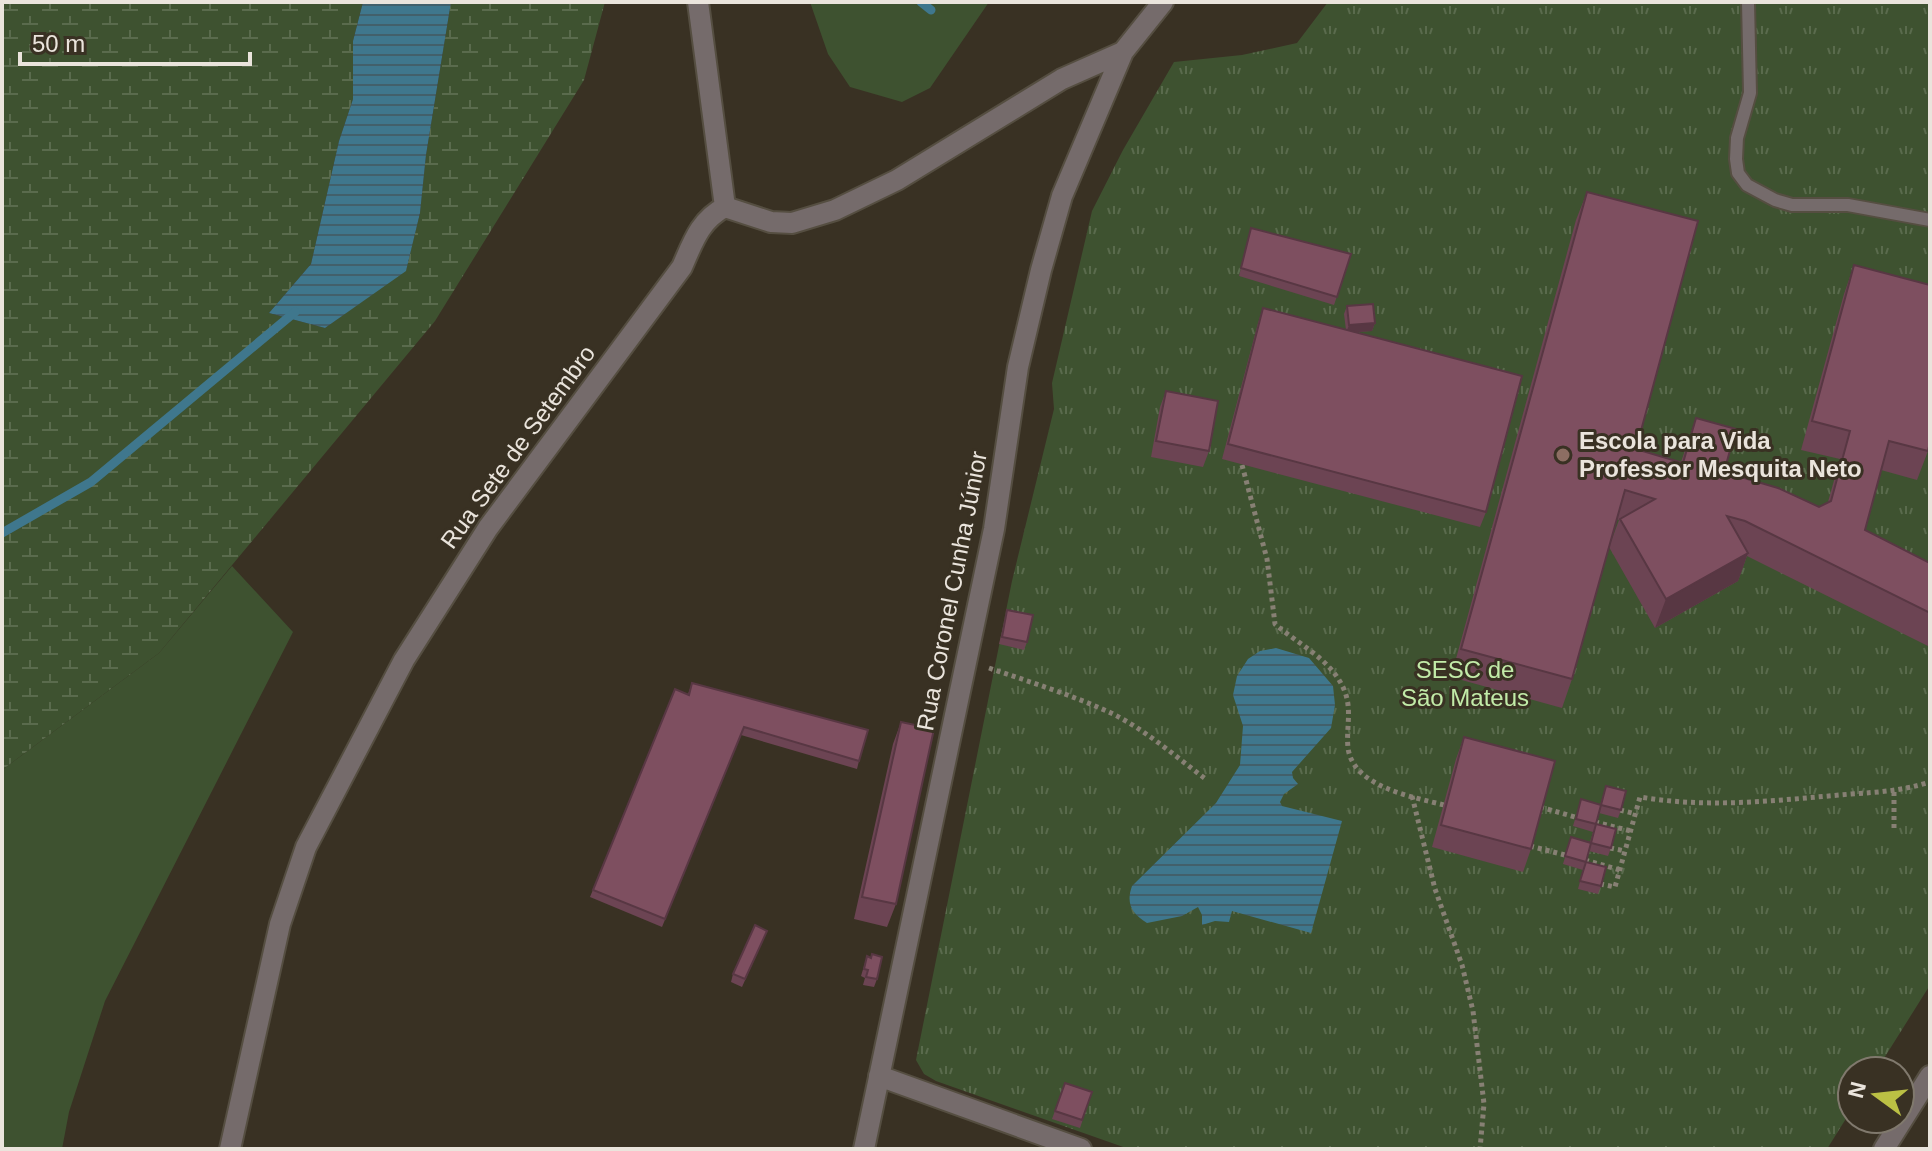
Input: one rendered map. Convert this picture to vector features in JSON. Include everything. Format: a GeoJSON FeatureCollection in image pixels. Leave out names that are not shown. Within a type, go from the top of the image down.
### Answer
{"type":"FeatureCollection","features":[{"type":"Feature","properties":{"kind":"street"},"geometry":{"type":"LineString","coordinates":[[698,2],[725,207],[771,222],[792,223],[835,210],[897,180],[1062,79],[1123,52],[1163,2]]}},
{"type":"Feature","properties":{"kind":"street","name":"Rua Coronel Cunha Júnior"},"geometry":{"type":"LineString","coordinates":[[864,1149],[994,529],[1018,367],[1037,284],[1062,196],[1123,52]]}},
{"type":"Feature","properties":{"kind":"street","name":"Rua Sete de Setembro"},"geometry":{"type":"LineString","coordinates":[[230,1149],[280,924],[306,847],[404,660],[488,528],[682,267],[709,215],[725,207]]}},
{"type":"Feature","properties":{"kind":"street"},"geometry":{"type":"LineString","coordinates":[[879,1076],[1081,1149]]}},
{"type":"Feature","properties":{"kind":"street"},"geometry":{"type":"LineString","coordinates":[[1884,1149],[1930,1076]]}},
{"type":"Feature","properties":{"kind":"lane"},"geometry":{"type":"LineString","coordinates":[[1748,2],[1750,93],[1737,138],[1736,159],[1738,173],[1747,185],[1792,205],[1848,205],[1930,220]]}},
{"type":"Feature","properties":{"kind":"path"},"geometry":{"type":"LineString","coordinates":[[1242,465],[1267,559],[1275,624],[1309,648],[1335,673],[1345,692],[1349,711],[1348,747],[1353,764],[1374,781],[1444,805]]}},
{"type":"Feature","properties":{"kind":"path"},"geometry":{"type":"LineString","coordinates":[[995,670],[1112,713],[1143,731],[1207,780]]}},
{"type":"Feature","properties":{"kind":"path"},"geometry":{"type":"LineString","coordinates":[[1600,884],[1615,887],[1640,797],[1666,802],[1751,804],[1894,792],[1930,782]]}},
{"type":"Feature","properties":{"kind":"path"},"geometry":{"type":"LineString","coordinates":[[1894,792],[1894,831]]}},
{"type":"Feature","properties":{"kind":"path"},"geometry":{"type":"LineString","coordinates":[[1412,796],[1435,889],[1462,965],[1473,1011],[1484,1104],[1480,1149]]}},
{"type":"Feature","properties":{"kind":"path"},"geometry":{"type":"LineString","coordinates":[[1540,807],[1575,817]]}},
{"type":"Feature","properties":{"kind":"path"},"geometry":{"type":"LineString","coordinates":[[1620,810],[1636,814]]}},
{"type":"Feature","properties":{"kind":"path"},"geometry":{"type":"LineString","coordinates":[[1595,822],[1631,831]]}},
{"type":"Feature","properties":{"kind":"path"},"geometry":{"type":"LineString","coordinates":[[1530,846],[1565,855]]}},
{"type":"Feature","properties":{"kind":"path"},"geometry":{"type":"LineString","coordinates":[[1610,848],[1625,851]]}},
{"type":"Feature","properties":{"kind":"path"},"geometry":{"type":"LineString","coordinates":[[1585,860],[1620,870]]}},
{"type":"Feature","properties":{"kind":"green space"},"geometry":{"type":"Polygon","coordinates":[[[2,2],[363,2],[353,41],[353,99],[339,141],[311,264],[269,313],[325,328],[406,270],[420,213],[426,155],[451,2],[605,2],[584,80],[435,321],[159,653],[2,770],[2,2]]]}},
{"type":"Feature","properties":{"kind":"green space"},"geometry":{"type":"Polygon","coordinates":[[[810,2],[989,2],[930,88],[902,102],[850,87],[828,54],[810,2]]]}},
{"type":"Feature","properties":{"kind":"green space","name":"SESC de São Mateus"},"geometry":{"type":"Polygon","coordinates":[[[1328,2],[1930,2],[1930,985],[1886,1055],[1836,1055],[1836,1135],[1827,1149],[1129,1149],[936,1081],[924,1074],[916,1060],[1012,581],[1054,409],[1052,383],[1092,211],[1174,62],[1242,55],[1297,43],[1328,2]]]}},
{"type":"Feature","properties":{"kind":"green space"},"geometry":{"type":"Polygon","coordinates":[[[232,566],[293,632],[105,1001],[69,1112],[62,1149],[2,1149],[2,770],[159,653],[232,566]]]}},
{"type":"Feature","properties":{"kind":"water"},"geometry":{"type":"Polygon","coordinates":[[[363,2],[451,2],[426,155],[420,213],[406,271],[325,328],[269,313],[311,264],[339,141],[353,99],[353,41],[363,2]]]}},
{"type":"Feature","properties":{"kind":"water"},"geometry":{"type":"Polygon","coordinates":[[[1276,648],[1309,658],[1333,686],[1335,705],[1331,728],[1292,772],[1298,784],[1284,794],[1280,802],[1282,806],[1342,821],[1311,933],[1232,911],[1229,922],[1215,921],[1202,925],[1198,907],[1182,916],[1147,923],[1131,907],[1132,886],[1216,803],[1240,765],[1243,726],[1233,695],[1237,676],[1248,659],[1260,651],[1276,648]]]}},
{"type":"Feature","properties":{"kind":"building"},"geometry":{"type":"Polygon","coordinates":[[[1587,192],[1698,221],[1636,449],[1683,463],[1696,418],[1736,429],[1724,472],[1778,488],[1819,507],[1831,501],[1850,431],[1812,421],[1854,265],[1930,285],[1928,451],[1889,441],[1865,530],[1930,563],[1930,613],[1745,521],[1727,516],[1748,553],[1666,599],[1620,519],[1655,499],[1625,490],[1572,679],[1461,649],[1587,192]]]}},
{"type":"Feature","properties":{"kind":"building"},"geometry":{"type":"Polygon","coordinates":[[[1251,228],[1351,254],[1337,297],[1241,268],[1251,228]]]}},
{"type":"Feature","properties":{"kind":"building"},"geometry":{"type":"Polygon","coordinates":[[[1373,304],[1375,323],[1349,325],[1347,306],[1373,304]]]}},
{"type":"Feature","properties":{"kind":"building"},"geometry":{"type":"Polygon","coordinates":[[[1263,308],[1522,376],[1486,512],[1228,444],[1263,308]]]}},
{"type":"Feature","properties":{"kind":"building"},"geometry":{"type":"Polygon","coordinates":[[[1166,391],[1218,401],[1209,451],[1156,441],[1166,391]]]}},
{"type":"Feature","properties":{"kind":"building"},"geometry":{"type":"Polygon","coordinates":[[[1007,610],[1033,615],[1027,642],[1002,637],[1007,610]]]}},
{"type":"Feature","properties":{"kind":"building"},"geometry":{"type":"Polygon","coordinates":[[[692,683],[868,730],[859,761],[744,727],[665,919],[593,890],[675,689],[689,695],[692,683]]]}},
{"type":"Feature","properties":{"kind":"building"},"geometry":{"type":"Polygon","coordinates":[[[901,722],[934,729],[896,904],[862,897],[901,722]]]}},
{"type":"Feature","properties":{"kind":"building"},"geometry":{"type":"Polygon","coordinates":[[[1464,737],[1555,761],[1531,849],[1441,825],[1464,737]]]}},
{"type":"Feature","properties":{"kind":"building"},"geometry":{"type":"Polygon","coordinates":[[[1606,786],[1626,791],[1621,810],[1601,805],[1606,786]]]}},
{"type":"Feature","properties":{"kind":"building"},"geometry":{"type":"Polygon","coordinates":[[[1581,799],[1601,805],[1596,824],[1576,819],[1581,799]]]}},
{"type":"Feature","properties":{"kind":"building"},"geometry":{"type":"Polygon","coordinates":[[[1596,824],[1616,829],[1611,848],[1591,843],[1596,824]]]}},
{"type":"Feature","properties":{"kind":"building"},"geometry":{"type":"Polygon","coordinates":[[[1571,837],[1591,843],[1586,862],[1565,856],[1571,837]]]}},
{"type":"Feature","properties":{"kind":"building"},"geometry":{"type":"Polygon","coordinates":[[[1586,862],[1606,867],[1601,886],[1580,881],[1586,862]]]}},
{"type":"Feature","properties":{"kind":"building"},"geometry":{"type":"Polygon","coordinates":[[[755,925],[767,931],[745,979],[733,974],[755,925]]]}},
{"type":"Feature","properties":{"kind":"building"},"geometry":{"type":"Polygon","coordinates":[[[872,954],[882,957],[877,979],[866,977],[868,970],[864,969],[867,956],[871,958],[872,954]]]}},
{"type":"Feature","properties":{"kind":"building"},"geometry":{"type":"Polygon","coordinates":[[[1065,1083],[1092,1092],[1082,1120],[1055,1111],[1065,1083]]]}},
{"type":"Feature","properties":{"kind":"waterway"},"geometry":{"type":"LineString","coordinates":[[921,2],[931,10]]}},
{"type":"Feature","properties":{"kind":"waterway"},"geometry":{"type":"LineString","coordinates":[[2,533],[91,482],[295,312]]}},
{"type":"Feature","properties":{"kind":"place","name":"Escola para Vida Professor Mesquita Neto"},"geometry":{"type":"Point","coordinates":[1563,455]}}]}
